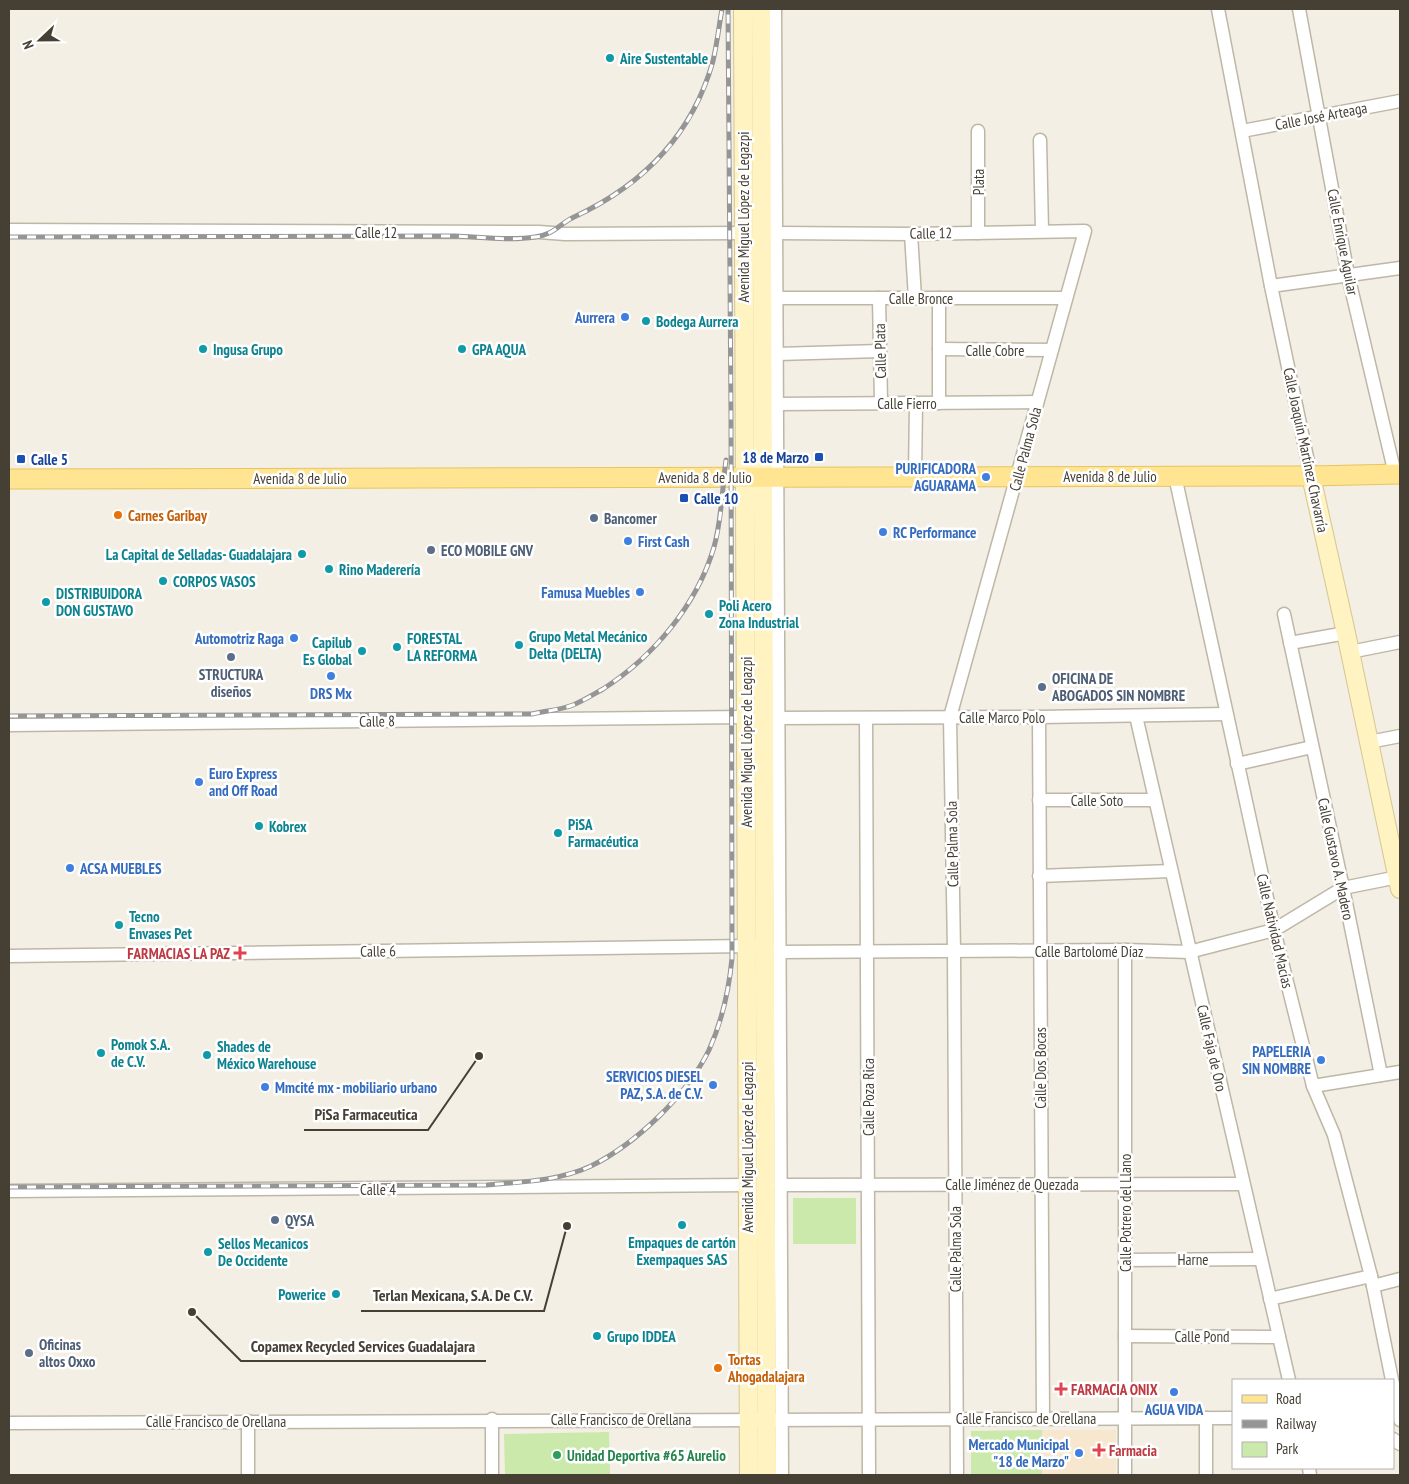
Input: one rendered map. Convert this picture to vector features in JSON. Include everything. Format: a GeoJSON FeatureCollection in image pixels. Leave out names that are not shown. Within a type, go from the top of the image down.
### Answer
{"type":"FeatureCollection","features":[{"type":"Feature","properties":{"kind":"main road","name":"Avenida Miguel López de Legazpi"},"geometry":{"type":"LineString","coordinates":[[743,9],[743,233],[762,477],[746,717],[755,759],[771,951],[774,1418],[767,1475]]}},
{"type":"Feature","properties":{"kind":"main road","name":"Avenida Miguel López de Legazpi"},"geometry":{"type":"LineString","coordinates":[[749,1475],[746,946],[755,759],[762,477],[761,9]]}},
{"type":"Feature","properties":{"kind":"main road","name":"Avenida 8 de Julio"},"geometry":{"type":"LineString","coordinates":[[9,479],[1311,476],[1398,474]]}},
{"type":"Feature","properties":{"kind":"main road","name":"Calle Joaquín Martínez Chavarría"},"geometry":{"type":"LineString","coordinates":[[1311,476],[1369,742],[1394,832],[1399,883]]}},
{"type":"Feature","properties":{"kind":"street","name":"Avenida Miguel López de Legazpi"},"geometry":{"type":"LineString","coordinates":[[775,9],[777,404],[762,477],[778,718],[771,951],[780,1185],[774,1418],[782,1475]]}},
{"type":"Feature","properties":{"kind":"street","name":"Calle Joaquín Martínez Chavarría"},"geometry":{"type":"LineString","coordinates":[[1218,9],[1271,286],[1311,476]]}},
{"type":"Feature","properties":{"kind":"street","name":"Calle Enrique Aguilar"},"geometry":{"type":"LineString","coordinates":[[1299,9],[1348,275],[1398,474]]}},
{"type":"Feature","properties":{"kind":"street","name":"Calle José Arteaga"},"geometry":{"type":"LineString","coordinates":[[1242,131],[1400,101]]}},
{"type":"Feature","properties":{"kind":"street","name":"Plata"},"geometry":{"type":"LineString","coordinates":[[978,130],[978,233]]}},
{"type":"Feature","properties":{"kind":"street"},"geometry":{"type":"LineString","coordinates":[[1040,140],[1042,231]]}},
{"type":"Feature","properties":{"kind":"street","name":"Calle 12"},"geometry":{"type":"LineString","coordinates":[[9,230],[539,232],[565,234],[743,233]]}},
{"type":"Feature","properties":{"kind":"street","name":"Calle 12"},"geometry":{"type":"LineString","coordinates":[[776,233],[912,234],[1085,230]]}},
{"type":"Feature","properties":{"kind":"street","name":"Calle Palma Sola"},"geometry":{"type":"LineString","coordinates":[[956,1475],[954,951],[950,718],[1085,230]]}},
{"type":"Feature","properties":{"kind":"street"},"geometry":{"type":"LineString","coordinates":[[912,234],[915,298]]}},
{"type":"Feature","properties":{"kind":"street"},"geometry":{"type":"LineString","coordinates":[[1271,286],[1400,268]]}},
{"type":"Feature","properties":{"kind":"street","name":"Calle Bronce"},"geometry":{"type":"LineString","coordinates":[[777,298],[1066,298]]}},
{"type":"Feature","properties":{"kind":"street","name":"Calle Plata"},"geometry":{"type":"LineString","coordinates":[[879,298],[881,403]]}},
{"type":"Feature","properties":{"kind":"street"},"geometry":{"type":"LineString","coordinates":[[939,298],[939,403]]}},
{"type":"Feature","properties":{"kind":"street","name":"Calle Cobre"},"geometry":{"type":"LineString","coordinates":[[939,350],[1052,350]]}},
{"type":"Feature","properties":{"kind":"street"},"geometry":{"type":"LineString","coordinates":[[777,354],[880,351]]}},
{"type":"Feature","properties":{"kind":"street","name":"Calle Fierro"},"geometry":{"type":"LineString","coordinates":[[777,404],[1037,402]]}},
{"type":"Feature","properties":{"kind":"street"},"geometry":{"type":"LineString","coordinates":[[915,476],[916,403]]}},
{"type":"Feature","properties":{"kind":"street","name":"Calle Natividad Macías"},"geometry":{"type":"LineString","coordinates":[[1175,476],[1274,930],[1313,1086],[1334,1135],[1372,1281],[1391,1379]]}},
{"type":"Feature","properties":{"kind":"street","name":"Calle Gustavo A. Madero"},"geometry":{"type":"LineString","coordinates":[[1284,614],[1381,1075]]}},
{"type":"Feature","properties":{"kind":"street"},"geometry":{"type":"LineString","coordinates":[[1290,643],[1346,633]]}},
{"type":"Feature","properties":{"kind":"street"},"geometry":{"type":"LineString","coordinates":[[1350,652],[1400,642]]}},
{"type":"Feature","properties":{"kind":"street","name":"Calle Marco Polo"},"geometry":{"type":"LineString","coordinates":[[778,718],[950,718],[1226,714]]}},
{"type":"Feature","properties":{"kind":"street","name":"Calle Faja de Oro"},"geometry":{"type":"LineString","coordinates":[[1136,716],[1189,952],[1290,1379]]}},
{"type":"Feature","properties":{"kind":"street","name":"Calle 8"},"geometry":{"type":"LineString","coordinates":[[9,725],[746,717]]}},
{"type":"Feature","properties":{"kind":"street","name":"Calle Dos Bocas"},"geometry":{"type":"LineString","coordinates":[[1039,717],[1043,1418]]}},
{"type":"Feature","properties":{"kind":"street","name":"Calle Poza Rica"},"geometry":{"type":"LineString","coordinates":[[866,718],[870,1475]]}},
{"type":"Feature","properties":{"kind":"street"},"geometry":{"type":"LineString","coordinates":[[1369,742],[1400,736]]}},
{"type":"Feature","properties":{"kind":"street"},"geometry":{"type":"LineString","coordinates":[[1237,764],[1312,747]]}},
{"type":"Feature","properties":{"kind":"street","name":"Calle Soto"},"geometry":{"type":"LineString","coordinates":[[1039,800],[1155,800]]}},
{"type":"Feature","properties":{"kind":"street"},"geometry":{"type":"LineString","coordinates":[[1039,876],[1171,871]]}},
{"type":"Feature","properties":{"kind":"street","name":"Calle Bartolomé Díaz"},"geometry":{"type":"LineString","coordinates":[[771,951],[1125,950],[1189,952],[1274,930],[1343,888],[1399,883]]}},
{"type":"Feature","properties":{"kind":"street","name":"Calle 6"},"geometry":{"type":"LineString","coordinates":[[9,956],[746,946],[771,951]]}},
{"type":"Feature","properties":{"kind":"street","name":"Calle Potrero del Llano"},"geometry":{"type":"LineString","coordinates":[[1125,950],[1125,1475]]}},
{"type":"Feature","properties":{"kind":"street"},"geometry":{"type":"LineString","coordinates":[[1313,1086],[1400,1072]]}},
{"type":"Feature","properties":{"kind":"street","name":"Calle Jiménez de Quezada"},"geometry":{"type":"LineString","coordinates":[[780,1185],[1243,1184]]}},
{"type":"Feature","properties":{"kind":"street","name":"Calle 4"},"geometry":{"type":"LineString","coordinates":[[9,1191],[748,1185]]}},
{"type":"Feature","properties":{"kind":"street","name":"Harne"},"geometry":{"type":"LineString","coordinates":[[1126,1260],[1261,1259]]}},
{"type":"Feature","properties":{"kind":"street"},"geometry":{"type":"LineString","coordinates":[[1270,1299],[1372,1281],[1400,1279]]}},
{"type":"Feature","properties":{"kind":"street","name":"Calle Pond"},"geometry":{"type":"LineString","coordinates":[[1125,1336],[1279,1337]]}},
{"type":"Feature","properties":{"kind":"street","name":"Calle Natividad Macías"},"geometry":{"type":"LineString","coordinates":[[1394,1392],[1400,1420]]}},
{"type":"Feature","properties":{"kind":"street","name":"Calle Francisco de Orellana"},"geometry":{"type":"LineString","coordinates":[[9,1422],[749,1418],[1232,1418]]}},
{"type":"Feature","properties":{"kind":"street"},"geometry":{"type":"LineString","coordinates":[[1206,1418],[1206,1475]]}},
{"type":"Feature","properties":{"kind":"street"},"geometry":{"type":"LineString","coordinates":[[492,1419],[492,1475]]}},
{"type":"Feature","properties":{"kind":"street"},"geometry":{"type":"LineString","coordinates":[[248,1420],[248,1475]]}},
{"type":"Feature","properties":{"kind":"shaded area","name":"Mercado Municipal \"18 de Marzo\""},"geometry":{"type":"Polygon","coordinates":[[[1042,1430],[1116,1430],[1116,1475],[1042,1475],[1042,1430]]]}},
{"type":"Feature","properties":{"kind":"green space"},"geometry":{"type":"Polygon","coordinates":[[[793,1198],[856,1198],[856,1244],[793,1244],[793,1198]]]}},
{"type":"Feature","properties":{"kind":"green space"},"geometry":{"type":"Polygon","coordinates":[[[1042,1430],[1042,1475],[971,1475],[971,1431],[1042,1430]]]}},
{"type":"Feature","properties":{"kind":"green space","name":"Unidad Deportiva #65 Aurelio"},"geometry":{"type":"Polygon","coordinates":[[[609,1432],[610,1475],[505,1475],[504,1434],[609,1432]]]}},
{"type":"Feature","properties":{"kind":"railway"},"geometry":{"type":"LineString","coordinates":[[9,237],[455,236],[505,239],[542,236],[552,232],[569,220],[622,190],[643,173],[678,135],[692,113],[704,88],[713,61],[722,9]]}},
{"type":"Feature","properties":{"kind":"railway"},"geometry":{"type":"LineString","coordinates":[[9,1187],[487,1185],[553,1178],[591,1166],[625,1145],[659,1117],[688,1084],[699,1067],[714,1039],[721,1017],[727,994],[732,958],[728,9]]}},
{"type":"Feature","properties":{"kind":"railway"},"geometry":{"type":"LineString","coordinates":[[9,716],[532,714],[573,705],[603,689],[639,661],[656,645],[685,609],[697,589],[714,547],[720,515],[726,460]]}},
{"type":"Feature","properties":{"kind":"place","name":"Aire Sustentable"},"geometry":{"type":"Point","coordinates":[610,58]}},
{"type":"Feature","properties":{"kind":"place","name":"Aurrera"},"geometry":{"type":"Point","coordinates":[625,317]}},
{"type":"Feature","properties":{"kind":"place","name":"Bodega Aurrera"},"geometry":{"type":"Point","coordinates":[646,321]}},
{"type":"Feature","properties":{"kind":"place","name":"Ingusa Grupo"},"geometry":{"type":"Point","coordinates":[203,349]}},
{"type":"Feature","properties":{"kind":"place","name":"GPA AQUA"},"geometry":{"type":"Point","coordinates":[462,349]}},
{"type":"Feature","properties":{"kind":"place","name":"18 de Marzo"},"geometry":{"type":"Point","coordinates":[819,457]}},
{"type":"Feature","properties":{"kind":"place","name":"Calle 5"},"geometry":{"type":"Point","coordinates":[21,459]}},
{"type":"Feature","properties":{"kind":"place","name":"PURIFICADORA AGUARAMA"},"geometry":{"type":"Point","coordinates":[986,477]}},
{"type":"Feature","properties":{"kind":"place","name":"Calle 10"},"geometry":{"type":"Point","coordinates":[684,498]}},
{"type":"Feature","properties":{"kind":"place","name":"Carnes Garibay"},"geometry":{"type":"Point","coordinates":[118,515]}},
{"type":"Feature","properties":{"kind":"place","name":"Bancomer"},"geometry":{"type":"Point","coordinates":[594,518]}},
{"type":"Feature","properties":{"kind":"place","name":"RC Performance"},"geometry":{"type":"Point","coordinates":[883,532]}},
{"type":"Feature","properties":{"kind":"place","name":"First Cash"},"geometry":{"type":"Point","coordinates":[628,541]}},
{"type":"Feature","properties":{"kind":"place","name":"ECO MOBILE GNV"},"geometry":{"type":"Point","coordinates":[431,550]}},
{"type":"Feature","properties":{"kind":"place","name":"La Capital de Selladas- Guadalajara"},"geometry":{"type":"Point","coordinates":[302,554]}},
{"type":"Feature","properties":{"kind":"place","name":"Rino Maderería"},"geometry":{"type":"Point","coordinates":[329,569]}},
{"type":"Feature","properties":{"kind":"place","name":"CORPOS VASOS"},"geometry":{"type":"Point","coordinates":[163,581]}},
{"type":"Feature","properties":{"kind":"place","name":"Famusa Muebles"},"geometry":{"type":"Point","coordinates":[640,592]}},
{"type":"Feature","properties":{"kind":"place","name":"DISTRIBUIDORA DON GUSTAVO"},"geometry":{"type":"Point","coordinates":[46,602]}},
{"type":"Feature","properties":{"kind":"place","name":"Poli Acero Zona Industrial"},"geometry":{"type":"Point","coordinates":[709,614]}},
{"type":"Feature","properties":{"kind":"place","name":"Automotriz Raga"},"geometry":{"type":"Point","coordinates":[294,638]}},
{"type":"Feature","properties":{"kind":"place","name":"Grupo Metal Mecánico Delta (DELTA)"},"geometry":{"type":"Point","coordinates":[519,645]}},
{"type":"Feature","properties":{"kind":"place","name":"FORESTAL LA REFORMA"},"geometry":{"type":"Point","coordinates":[397,647]}},
{"type":"Feature","properties":{"kind":"place","name":"Capilub Es Global"},"geometry":{"type":"Point","coordinates":[362,651]}},
{"type":"Feature","properties":{"kind":"place","name":"STRUCTURA diseños"},"geometry":{"type":"Point","coordinates":[231,657]}},
{"type":"Feature","properties":{"kind":"place","name":"DRS Mx"},"geometry":{"type":"Point","coordinates":[331,676]}},
{"type":"Feature","properties":{"kind":"place","name":"OFICINA DE ABOGADOS SIN NOMBRE"},"geometry":{"type":"Point","coordinates":[1042,687]}},
{"type":"Feature","properties":{"kind":"place","name":"Euro Express and Off Road"},"geometry":{"type":"Point","coordinates":[199,782]}},
{"type":"Feature","properties":{"kind":"place","name":"Kobrex"},"geometry":{"type":"Point","coordinates":[259,826]}},
{"type":"Feature","properties":{"kind":"place","name":"PiSA Farmacéutica"},"geometry":{"type":"Point","coordinates":[558,833]}},
{"type":"Feature","properties":{"kind":"place","name":"ACSA MUEBLES"},"geometry":{"type":"Point","coordinates":[70,868]}},
{"type":"Feature","properties":{"kind":"place","name":"Tecno Envases Pet"},"geometry":{"type":"Point","coordinates":[119,925]}},
{"type":"Feature","properties":{"kind":"place","name":"FARMACIAS LA PAZ"},"geometry":{"type":"Point","coordinates":[240,953]}},
{"type":"Feature","properties":{"kind":"place","name":"Pomok S.A. de C.V."},"geometry":{"type":"Point","coordinates":[101,1053]}},
{"type":"Feature","properties":{"kind":"place","name":"Shades de México Warehouse"},"geometry":{"type":"Point","coordinates":[207,1055]}},
{"type":"Feature","properties":{"kind":"place","name":"PiSa Farmaceutica"},"geometry":{"type":"Point","coordinates":[479,1056]}},
{"type":"Feature","properties":{"kind":"place","name":"PAPELERIA SIN NOMBRE"},"geometry":{"type":"Point","coordinates":[1321,1060]}},
{"type":"Feature","properties":{"kind":"place","name":"SERVICIOS DIESEL PAZ, S.A. de C.V."},"geometry":{"type":"Point","coordinates":[713,1085]}},
{"type":"Feature","properties":{"kind":"place","name":"Mmcité mx - mobiliario urbano"},"geometry":{"type":"Point","coordinates":[265,1087]}},
{"type":"Feature","properties":{"kind":"place","name":"QYSA"},"geometry":{"type":"Point","coordinates":[275,1220]}},
{"type":"Feature","properties":{"kind":"place","name":"Empaques de cartón Exempaques SAS"},"geometry":{"type":"Point","coordinates":[682,1225]}},
{"type":"Feature","properties":{"kind":"place","name":"Terlan Mexicana, S.A. De C.V."},"geometry":{"type":"Point","coordinates":[567,1226]}},
{"type":"Feature","properties":{"kind":"place","name":"Sellos Mecanicos De Occidente"},"geometry":{"type":"Point","coordinates":[208,1252]}},
{"type":"Feature","properties":{"kind":"place","name":"Powerice"},"geometry":{"type":"Point","coordinates":[336,1294]}},
{"type":"Feature","properties":{"kind":"place","name":"Copamex Recycled Services Guadalajara"},"geometry":{"type":"Point","coordinates":[192,1312]}},
{"type":"Feature","properties":{"kind":"place","name":"Grupo IDDEA"},"geometry":{"type":"Point","coordinates":[597,1336]}},
{"type":"Feature","properties":{"kind":"place","name":"Oficinas altos Oxxo"},"geometry":{"type":"Point","coordinates":[29,1353]}},
{"type":"Feature","properties":{"kind":"place","name":"Tortas Ahogadalajara"},"geometry":{"type":"Point","coordinates":[718,1368]}},
{"type":"Feature","properties":{"kind":"place","name":"FARMACIA ONIX"},"geometry":{"type":"Point","coordinates":[1061,1389]}},
{"type":"Feature","properties":{"kind":"place","name":"AGUA VIDA"},"geometry":{"type":"Point","coordinates":[1174,1392]}},
{"type":"Feature","properties":{"kind":"place","name":"Farmacia"},"geometry":{"type":"Point","coordinates":[1099,1450]}},
{"type":"Feature","properties":{"kind":"place","name":"Mercado Municipal \"18 de Marzo\""},"geometry":{"type":"Point","coordinates":[1079,1453]}},
{"type":"Feature","properties":{"kind":"place","name":"Unidad Deportiva #65 Aurelio"},"geometry":{"type":"Point","coordinates":[557,1455]}}]}
